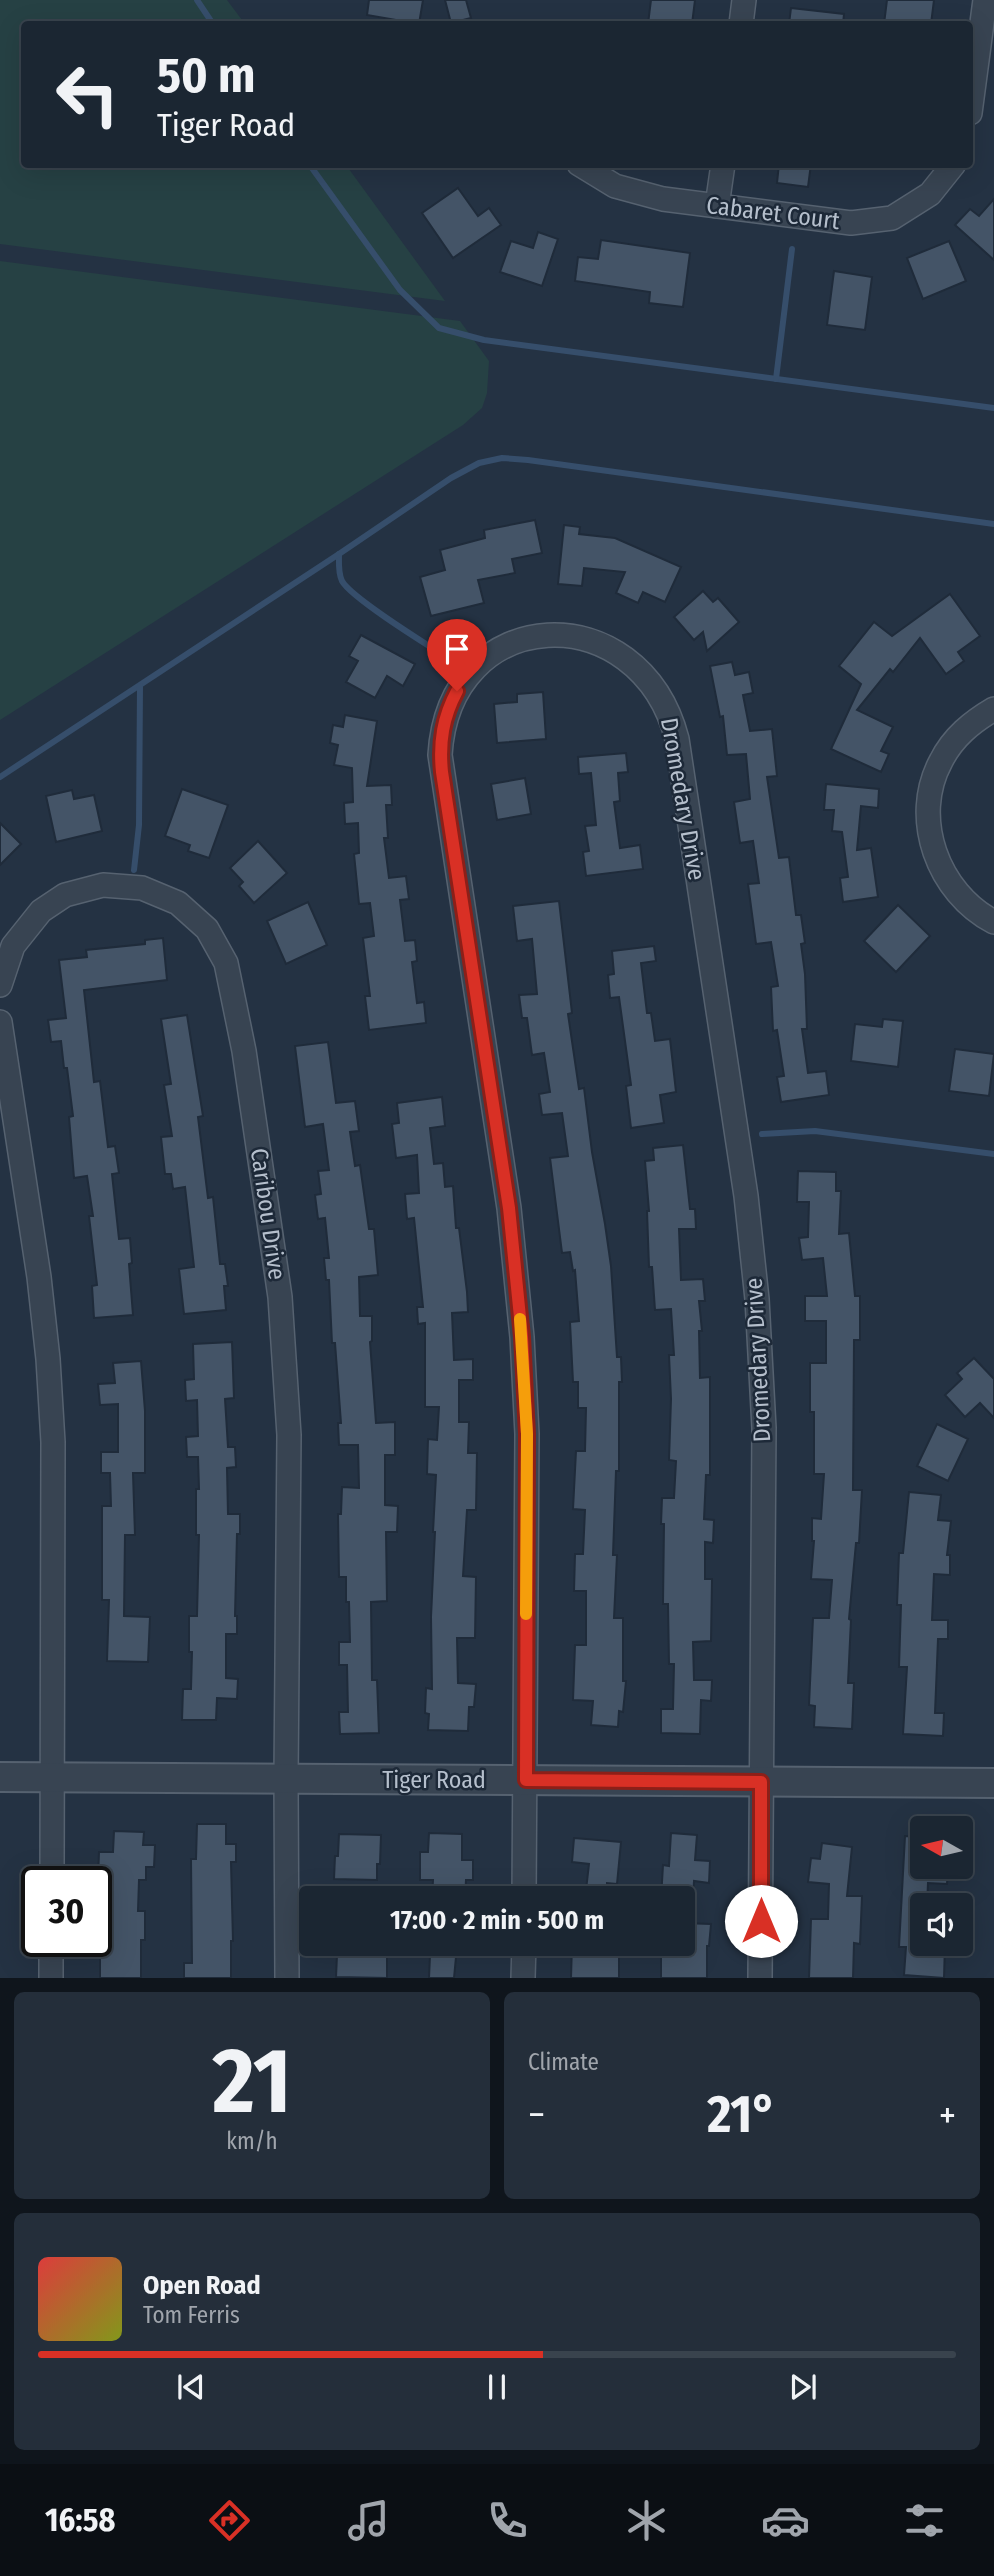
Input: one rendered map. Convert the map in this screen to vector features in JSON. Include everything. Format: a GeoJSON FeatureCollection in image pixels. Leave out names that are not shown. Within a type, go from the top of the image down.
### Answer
{"type":"FeatureCollection","features":[{"type":"Feature","properties":{"kind":"street"},"geometry":{"type":"LineString","coordinates":[[741,21],[744,0]]}},
{"type":"Feature","properties":{"kind":"street"},"geometry":{"type":"LineString","coordinates":[[973,90],[985,0]]}},
{"type":"Feature","properties":{"kind":"street","name":"Cabaret Court"},"geometry":{"type":"LineString","coordinates":[[586,168],[615,186],[663,198],[851,223],[892,218],[930,194],[951,168]]}},
{"type":"Feature","properties":{"kind":"street"},"geometry":{"type":"LineString","coordinates":[[717,206],[722,168]]}},
{"type":"Feature","properties":{"kind":"street","name":"Dromedary Drive"},"geometry":{"type":"LineString","coordinates":[[524,1886],[527,1434],[522,1337],[509,1208],[440,755],[449,706],[472,671],[505,647],[532,637],[555,635],[601,643],[638,668],[664,701],[677,740],[746,1196],[757,1299],[764,1428],[760,1978]]}},
{"type":"Feature","properties":{"kind":"street"},"geometry":{"type":"LineString","coordinates":[[994,709],[963,731],[940,761],[933,778],[928,816],[935,853],[946,878],[974,909],[994,922]]}},
{"type":"Feature","properties":{"kind":"street","name":"Caribou Drive"},"geometry":{"type":"LineString","coordinates":[[0,985],[13,946],[41,911],[65,895],[103,885],[142,888],[178,903],[207,929],[226,962],[244,1051],[281,1311],[289,1435],[287,1978]]}},
{"type":"Feature","properties":{"kind":"street"},"geometry":{"type":"LineString","coordinates":[[0,1022],[39,1277],[48,1359],[53,1442],[52,1866]]}},
{"type":"Feature","properties":{"kind":"street","name":"Tiger Road"},"geometry":{"type":"LineString","coordinates":[[0,1777],[994,1783]]}},
{"type":"Feature","properties":{"kind":"street"},"geometry":{"type":"LineString","coordinates":[[523,1978],[524,1956]]}},
{"type":"Feature","properties":{"kind":"street"},"geometry":{"type":"LineString","coordinates":[[51,1957],[51,1978]]}},
{"type":"Feature","properties":{"kind":"green space"},"geometry":{"type":"Polygon","coordinates":[[[0,0],[227,0],[243,21],[21,21],[21,168],[348,168],[445,301],[0,244],[0,0]]]}},
{"type":"Feature","properties":{"kind":"green space"},"geometry":{"type":"Polygon","coordinates":[[[0,261],[460,321],[489,361],[487,393],[482,408],[463,425],[0,720],[0,261]]]}},
{"type":"Feature","properties":{"kind":"building"},"geometry":{"type":"Polygon","coordinates":[[[369,0],[423,0],[420,21],[367,15],[369,0]]]}},
{"type":"Feature","properties":{"kind":"building"},"geometry":{"type":"Polygon","coordinates":[[[445,0],[466,0],[471,18],[450,21],[445,0]]]}},
{"type":"Feature","properties":{"kind":"building"},"geometry":{"type":"Polygon","coordinates":[[[651,0],[695,0],[692,21],[648,21],[651,0]]]}},
{"type":"Feature","properties":{"kind":"building"},"geometry":{"type":"Polygon","coordinates":[[[887,0],[934,0],[931,21],[884,21],[887,0]]]}},
{"type":"Feature","properties":{"kind":"building"},"geometry":{"type":"Polygon","coordinates":[[[791,8],[844,14],[843,21],[789,21],[791,8]]]}},
{"type":"Feature","properties":{"kind":"building"},"geometry":{"type":"Polygon","coordinates":[[[779,168],[810,168],[808,187],[777,183],[779,168]]]}},
{"type":"Feature","properties":{"kind":"building"},"geometry":{"type":"Polygon","coordinates":[[[458,188],[478,216],[489,208],[501,225],[453,258],[422,213],[458,188]]]}},
{"type":"Feature","properties":{"kind":"building"},"geometry":{"type":"Polygon","coordinates":[[[994,199],[994,260],[955,225],[970,209],[979,216],[994,199]]]}},
{"type":"Feature","properties":{"kind":"building"},"geometry":{"type":"Polygon","coordinates":[[[538,232],[558,239],[542,286],[500,272],[511,241],[533,248],[538,232]]]}},
{"type":"Feature","properties":{"kind":"building"},"geometry":{"type":"Polygon","coordinates":[[[601,240],[690,253],[683,307],[649,303],[650,292],[575,281],[578,257],[598,259],[601,240]]]}},
{"type":"Feature","properties":{"kind":"building"},"geometry":{"type":"Polygon","coordinates":[[[949,241],[966,281],[923,299],[907,258],[949,241]]]}},
{"type":"Feature","properties":{"kind":"building"},"geometry":{"type":"Polygon","coordinates":[[[834,271],[872,277],[865,330],[827,325],[834,271]]]}},
{"type":"Feature","properties":{"kind":"building"},"geometry":{"type":"Polygon","coordinates":[[[535,520],[542,553],[512,559],[515,573],[478,580],[484,603],[431,616],[420,577],[445,570],[440,550],[485,538],[484,530],[535,520]]]}},
{"type":"Feature","properties":{"kind":"building"},"geometry":{"type":"Polygon","coordinates":[[[564,525],[580,527],[579,534],[615,538],[681,567],[665,602],[643,592],[638,603],[616,593],[625,572],[584,568],[582,586],[558,584],[564,525]]]}},
{"type":"Feature","properties":{"kind":"building"},"geometry":{"type":"Polygon","coordinates":[[[703,591],[713,602],[718,598],[739,622],[707,651],[703,632],[694,640],[674,617],[703,591]]]}},
{"type":"Feature","properties":{"kind":"building"},"geometry":{"type":"Polygon","coordinates":[[[950,594],[980,636],[958,652],[964,661],[946,674],[920,638],[893,672],[890,669],[857,710],[893,727],[881,751],[889,754],[881,772],[831,749],[861,684],[839,666],[874,622],[892,636],[950,594]]]}},
{"type":"Feature","properties":{"kind":"building"},"geometry":{"type":"Polygon","coordinates":[[[361,635],[415,664],[403,686],[387,676],[375,698],[346,682],[358,661],[349,656],[361,635]]]}},
{"type":"Feature","properties":{"kind":"building"},"geometry":{"type":"Polygon","coordinates":[[[732,662],[735,675],[749,672],[753,693],[743,695],[750,731],[772,729],[777,776],[767,777],[779,858],[789,857],[796,915],[801,915],[805,943],[801,944],[807,1029],[802,1029],[808,1073],[826,1071],[829,1095],[781,1102],[777,1077],[784,1076],[777,1030],[773,1031],[771,987],[778,986],[771,942],[756,944],[748,884],[759,883],[753,841],[740,843],[734,802],[750,799],[746,754],[727,755],[723,716],[720,717],[710,666],[732,662]]]}},
{"type":"Feature","properties":{"kind":"building"},"geometry":{"type":"Polygon","coordinates":[[[543,692],[546,739],[497,743],[494,704],[517,702],[517,694],[543,692]]]}},
{"type":"Feature","properties":{"kind":"building"},"geometry":{"type":"Polygon","coordinates":[[[345,715],[377,721],[367,786],[391,785],[392,805],[386,805],[388,838],[384,838],[389,878],[406,876],[409,899],[400,900],[405,941],[415,940],[417,961],[412,962],[417,1003],[424,1002],[426,1023],[369,1030],[365,996],[370,996],[363,938],[374,936],[370,903],[359,904],[354,854],[359,853],[358,823],[345,824],[344,803],[353,802],[352,768],[334,765],[338,745],[330,743],[333,725],[343,727],[345,715]]]}},
{"type":"Feature","properties":{"kind":"building"},"geometry":{"type":"Polygon","coordinates":[[[626,753],[628,772],[618,773],[620,801],[614,802],[620,848],[640,845],[643,869],[586,876],[583,852],[589,851],[585,826],[596,825],[591,773],[579,774],[578,757],[626,753]]]}},
{"type":"Feature","properties":{"kind":"building"},"geometry":{"type":"Polygon","coordinates":[[[525,778],[531,814],[497,820],[491,784],[525,778]]]}},
{"type":"Feature","properties":{"kind":"building"},"geometry":{"type":"Polygon","coordinates":[[[826,784],[879,789],[878,808],[861,806],[857,850],[871,848],[878,897],[843,902],[840,878],[848,877],[842,832],[832,831],[834,810],[824,810],[826,784]]]}},
{"type":"Feature","properties":{"kind":"building"},"geometry":{"type":"Polygon","coordinates":[[[182,789],[228,805],[209,858],[188,851],[190,845],[165,836],[182,789]]]}},
{"type":"Feature","properties":{"kind":"building"},"geometry":{"type":"Polygon","coordinates":[[[72,790],[74,799],[94,795],[102,831],[56,842],[46,796],[72,790]]]}},
{"type":"Feature","properties":{"kind":"building"},"geometry":{"type":"Polygon","coordinates":[[[0,823],[21,844],[0,865],[0,823]]]}},
{"type":"Feature","properties":{"kind":"building"},"geometry":{"type":"Polygon","coordinates":[[[258,841],[287,873],[254,903],[239,886],[243,882],[230,868],[258,841]]]}},
{"type":"Feature","properties":{"kind":"building"},"geometry":{"type":"Polygon","coordinates":[[[559,901],[572,1013],[568,1014],[579,1089],[584,1088],[611,1266],[617,1357],[621,1357],[619,1471],[616,1471],[613,1555],[617,1555],[614,1618],[623,1618],[623,1681],[626,1681],[623,1712],[619,1711],[618,1727],[591,1725],[593,1701],[573,1700],[575,1645],[586,1645],[586,1591],[574,1591],[575,1554],[583,1554],[585,1510],[573,1509],[576,1451],[585,1451],[586,1408],[578,1408],[578,1382],[573,1382],[570,1322],[579,1321],[575,1270],[573,1271],[570,1252],[562,1253],[550,1158],[568,1156],[562,1113],[542,1115],[539,1094],[550,1092],[544,1053],[532,1055],[527,1018],[522,1018],[519,995],[537,994],[532,939],[517,941],[513,906],[559,901]]]}},
{"type":"Feature","properties":{"kind":"building"},"geometry":{"type":"Polygon","coordinates":[[[308,902],[327,945],[286,964],[267,921],[308,902]]]}},
{"type":"Feature","properties":{"kind":"building"},"geometry":{"type":"Polygon","coordinates":[[[898,905],[930,936],[896,972],[864,941],[898,905]]]}},
{"type":"Feature","properties":{"kind":"building"},"geometry":{"type":"Polygon","coordinates":[[[163,938],[167,980],[84,990],[94,1082],[100,1081],[108,1147],[115,1146],[119,1173],[112,1174],[119,1239],[130,1238],[132,1263],[129,1264],[133,1315],[94,1318],[92,1286],[97,1285],[89,1216],[93,1216],[87,1176],[74,1178],[69,1117],[73,1116],[67,1068],[64,1068],[61,1041],[51,1042],[48,1020],[66,1018],[59,960],[87,957],[86,950],[145,944],[145,940],[163,938]]]}},
{"type":"Feature","properties":{"kind":"building"},"geometry":{"type":"Polygon","coordinates":[[[654,946],[656,961],[641,963],[647,1013],[651,1013],[655,1041],[670,1039],[676,1092],[660,1095],[664,1123],[631,1128],[626,1086],[631,1085],[619,997],[610,998],[608,975],[614,974],[612,951],[654,946]]]}},
{"type":"Feature","properties":{"kind":"building"},"geometry":{"type":"Polygon","coordinates":[[[187,1015],[203,1116],[198,1117],[208,1198],[213,1197],[220,1264],[225,1264],[228,1286],[224,1286],[226,1310],[184,1314],[179,1269],[194,1267],[185,1187],[173,1189],[171,1174],[165,1174],[161,1137],[172,1136],[164,1085],[171,1084],[161,1019],[187,1015]]]}},
{"type":"Feature","properties":{"kind":"building"},"geometry":{"type":"Polygon","coordinates":[[[883,1019],[903,1021],[898,1067],[851,1061],[855,1024],[882,1027],[883,1019]]]}},
{"type":"Feature","properties":{"kind":"building"},"geometry":{"type":"Polygon","coordinates":[[[328,1042],[336,1103],[355,1101],[359,1131],[350,1132],[355,1166],[360,1165],[369,1229],[374,1229],[378,1275],[359,1277],[360,1316],[372,1316],[370,1342],[376,1423],[395,1422],[395,1455],[385,1455],[385,1505],[398,1506],[397,1532],[386,1532],[387,1601],[371,1602],[372,1680],[377,1680],[379,1733],[340,1734],[339,1712],[348,1712],[347,1665],[339,1665],[339,1642],[350,1642],[346,1577],[339,1577],[338,1514],[341,1514],[342,1487],[359,1488],[358,1445],[339,1445],[338,1423],[341,1423],[335,1343],[332,1343],[329,1280],[326,1280],[324,1258],[329,1258],[325,1218],[318,1219],[315,1195],[321,1194],[318,1171],[329,1170],[323,1124],[305,1127],[295,1046],[328,1042]]]}},
{"type":"Feature","properties":{"kind":"building"},"geometry":{"type":"Polygon","coordinates":[[[955,1049],[994,1054],[989,1096],[949,1091],[955,1049]]]}},
{"type":"Feature","properties":{"kind":"building"},"geometry":{"type":"Polygon","coordinates":[[[442,1097],[445,1126],[430,1128],[434,1164],[443,1163],[445,1187],[453,1186],[468,1312],[452,1313],[454,1360],[473,1359],[473,1380],[459,1380],[459,1422],[469,1422],[468,1453],[477,1453],[476,1510],[467,1510],[463,1576],[476,1577],[475,1638],[457,1638],[458,1683],[476,1684],[474,1707],[469,1707],[468,1731],[428,1730],[429,1714],[425,1713],[426,1688],[432,1689],[431,1617],[436,1475],[427,1474],[428,1439],[437,1440],[439,1407],[425,1407],[425,1323],[418,1324],[417,1307],[423,1307],[414,1218],[407,1219],[405,1194],[419,1193],[417,1155],[396,1158],[392,1124],[399,1123],[397,1103],[442,1097]]]}},
{"type":"Feature","properties":{"kind":"building"},"geometry":{"type":"Polygon","coordinates":[[[683,1145],[690,1209],[695,1209],[696,1229],[679,1229],[681,1280],[703,1279],[705,1301],[699,1301],[702,1331],[699,1331],[700,1378],[710,1377],[710,1475],[706,1475],[704,1519],[714,1520],[713,1543],[705,1542],[705,1579],[712,1579],[711,1641],[693,1642],[694,1680],[712,1680],[711,1701],[701,1700],[700,1734],[661,1733],[661,1709],[673,1709],[674,1664],[669,1664],[668,1604],[663,1604],[664,1524],[661,1524],[662,1498],[674,1498],[676,1461],[669,1460],[669,1355],[674,1355],[671,1309],[655,1310],[652,1267],[649,1267],[649,1211],[645,1161],[654,1160],[653,1148],[683,1145]]]}},
{"type":"Feature","properties":{"kind":"building"},"geometry":{"type":"Polygon","coordinates":[[[798,1171],[836,1172],[836,1191],[841,1191],[839,1234],[849,1233],[855,1296],[860,1296],[860,1340],[854,1340],[853,1490],[862,1490],[859,1543],[856,1543],[849,1619],[848,1683],[854,1683],[852,1729],[814,1727],[815,1706],[809,1705],[813,1618],[829,1618],[832,1580],[811,1579],[814,1541],[812,1518],[821,1519],[824,1474],[814,1474],[814,1412],[810,1412],[810,1363],[826,1363],[826,1321],[805,1321],[805,1296],[827,1296],[823,1258],[802,1260],[799,1238],[808,1237],[809,1202],[797,1202],[798,1171]]]}},
{"type":"Feature","properties":{"kind":"building"},"geometry":{"type":"Polygon","coordinates":[[[232,1342],[234,1398],[225,1399],[228,1447],[235,1447],[236,1467],[227,1468],[228,1514],[240,1514],[240,1534],[237,1534],[237,1634],[226,1634],[226,1678],[238,1679],[237,1699],[217,1698],[216,1720],[182,1720],[183,1689],[191,1689],[189,1616],[197,1616],[199,1535],[196,1535],[198,1457],[187,1457],[186,1437],[198,1436],[197,1400],[186,1401],[185,1380],[194,1379],[193,1344],[232,1342]]]}},
{"type":"Feature","properties":{"kind":"building"},"geometry":{"type":"Polygon","coordinates":[[[974,1358],[994,1379],[994,1418],[980,1403],[965,1417],[945,1395],[962,1379],[957,1373],[974,1358]]]}},
{"type":"Feature","properties":{"kind":"building"},"geometry":{"type":"Polygon","coordinates":[[[141,1361],[145,1411],[145,1473],[133,1473],[135,1535],[125,1535],[124,1616],[150,1617],[148,1662],[107,1661],[109,1600],[102,1600],[102,1506],[111,1506],[110,1473],[101,1473],[101,1452],[118,1452],[118,1404],[100,1405],[98,1384],[115,1383],[113,1363],[141,1361]]]}},
{"type":"Feature","properties":{"kind":"building"},"geometry":{"type":"Polygon","coordinates":[[[937,1424],[968,1439],[948,1481],[917,1466],[937,1424]]]}},
{"type":"Feature","properties":{"kind":"building"},"geometry":{"type":"Polygon","coordinates":[[[909,1492],[941,1495],[938,1520],[951,1521],[947,1555],[950,1555],[950,1575],[934,1574],[932,1620],[948,1620],[948,1639],[938,1639],[935,1713],[944,1713],[943,1736],[903,1734],[907,1667],[899,1667],[901,1605],[897,1605],[899,1553],[903,1553],[909,1492]]]}},
{"type":"Feature","properties":{"kind":"building"},"geometry":{"type":"Polygon","coordinates":[[[197,1824],[226,1824],[226,1844],[236,1844],[236,1862],[231,1862],[231,1978],[184,1978],[184,1963],[192,1963],[191,1859],[196,1859],[197,1824]]]}},
{"type":"Feature","properties":{"kind":"building"},"geometry":{"type":"Polygon","coordinates":[[[114,1831],[144,1832],[143,1845],[155,1845],[154,1867],[146,1867],[146,1880],[139,1880],[138,1911],[145,1911],[145,1940],[141,1940],[141,1978],[100,1978],[100,1957],[112,1957],[112,1866],[98,1866],[99,1852],[113,1852],[114,1831]]]}},
{"type":"Feature","properties":{"kind":"building"},"geometry":{"type":"Polygon","coordinates":[[[429,1833],[462,1834],[462,1860],[473,1860],[473,1880],[466,1880],[466,1886],[433,1886],[433,1880],[420,1880],[420,1852],[428,1852],[429,1833]]]}},
{"type":"Feature","properties":{"kind":"building"},"geometry":{"type":"Polygon","coordinates":[[[671,1833],[697,1835],[695,1860],[710,1861],[709,1883],[694,1881],[694,1886],[662,1886],[663,1865],[669,1866],[671,1833]]]}},
{"type":"Feature","properties":{"kind":"building"},"geometry":{"type":"Polygon","coordinates":[[[339,1834],[381,1835],[377,1880],[334,1879],[339,1834]]]}},
{"type":"Feature","properties":{"kind":"building"},"geometry":{"type":"Polygon","coordinates":[[[905,1836],[910,1836],[910,1880],[947,1880],[947,1884],[928,1883],[928,1893],[910,1893],[910,1956],[945,1956],[944,1978],[904,1975],[906,1947],[899,1947],[905,1836]]]}},
{"type":"Feature","properties":{"kind":"building"},"geometry":{"type":"Polygon","coordinates":[[[574,1838],[621,1842],[617,1884],[586,1886],[589,1864],[572,1862],[574,1838]]]}},
{"type":"Feature","properties":{"kind":"building"},"geometry":{"type":"Polygon","coordinates":[[[822,1843],[852,1847],[847,1896],[862,1896],[860,1944],[854,1943],[853,1978],[809,1978],[811,1919],[828,1919],[829,1884],[808,1882],[811,1858],[820,1859],[822,1843]]]}},
{"type":"Feature","properties":{"kind":"building"},"geometry":{"type":"Polygon","coordinates":[[[695,1923],[711,1924],[707,1946],[707,1978],[661,1978],[661,1956],[695,1956],[695,1923]]]}},
{"type":"Feature","properties":{"kind":"building"},"geometry":{"type":"Polygon","coordinates":[[[337,1956],[387,1956],[387,1978],[336,1977],[337,1956]]]}},
{"type":"Feature","properties":{"kind":"building"},"geometry":{"type":"Polygon","coordinates":[[[430,1956],[456,1957],[454,1978],[429,1978],[430,1956]]]}},
{"type":"Feature","properties":{"kind":"building"},"geometry":{"type":"Polygon","coordinates":[[[572,1956],[619,1956],[619,1978],[571,1978],[572,1956]]]}},
{"type":"Feature","properties":{"kind":"waterway"},"geometry":{"type":"LineString","coordinates":[[197,0],[211,21]]}},
{"type":"Feature","properties":{"kind":"waterway"},"geometry":{"type":"LineString","coordinates":[[312,168],[400,290],[439,328],[484,340],[994,408]]}},
{"type":"Feature","properties":{"kind":"waterway"},"geometry":{"type":"LineString","coordinates":[[776,379],[792,249]]}},
{"type":"Feature","properties":{"kind":"waterway"},"geometry":{"type":"LineString","coordinates":[[0,777],[451,478],[479,463],[502,458],[528,460],[994,524]]}},
{"type":"Feature","properties":{"kind":"waterway"},"geometry":{"type":"LineString","coordinates":[[339,554],[341,578],[349,589],[394,624],[456,663]]}},
{"type":"Feature","properties":{"kind":"waterway"},"geometry":{"type":"LineString","coordinates":[[134,870],[139,825],[140,686]]}},
{"type":"Feature","properties":{"kind":"waterway"},"geometry":{"type":"LineString","coordinates":[[762,1134],[815,1131],[994,1154]]}},
{"type":"Feature","properties":{"kind":"slow traffic"},"geometry":{"type":"LineString","coordinates":[[520,1319],[527,1434],[526,1614]]}},
{"type":"Feature","properties":{"kind":"route"},"geometry":{"type":"LineString","coordinates":[[457,691],[444,722],[440,755],[509,1208],[522,1337],[527,1434],[526,1780],[761,1782],[761,1921]]}}]}
